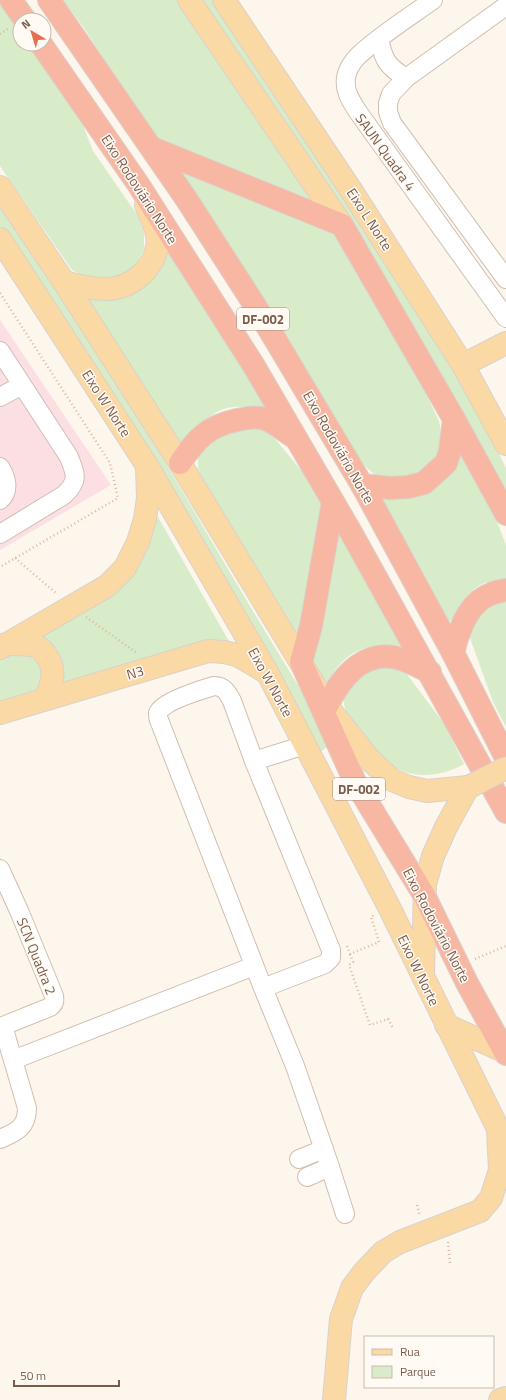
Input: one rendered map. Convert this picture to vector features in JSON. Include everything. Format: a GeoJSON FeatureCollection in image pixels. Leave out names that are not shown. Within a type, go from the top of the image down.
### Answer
{"type":"FeatureCollection","features":[{"type":"Feature","properties":{"kind":"highway"},"geometry":{"type":"LineString","coordinates":[[11,0],[15,12]]}},
{"type":"Feature","properties":{"kind":"highway","name":"Eixo Rodoviário Norte"},"geometry":{"type":"LineString","coordinates":[[49,0],[152,148],[254,304],[362,484],[453,653],[506,758]]}},
{"type":"Feature","properties":{"kind":"highway","name":"Eixo Rodoviário Norte"},"geometry":{"type":"LineString","coordinates":[[47,52],[138,184],[254,366],[299,441],[430,672],[506,812]]}},
{"type":"Feature","properties":{"kind":"highway"},"geometry":{"type":"LineString","coordinates":[[152,148],[342,225],[454,419],[506,514]]}},
{"type":"Feature","properties":{"kind":"highway"},"geometry":{"type":"LineString","coordinates":[[180,463],[192,445],[204,433],[224,422],[248,417],[263,419],[275,424],[299,441]]}},
{"type":"Feature","properties":{"kind":"highway"},"geometry":{"type":"LineString","coordinates":[[362,484],[390,488],[408,488],[424,483],[446,463],[450,452],[454,419]]}},
{"type":"Feature","properties":{"kind":"highway"},"geometry":{"type":"LineString","coordinates":[[301,662],[311,626],[333,502]]}},
{"type":"Feature","properties":{"kind":"highway"},"geometry":{"type":"LineString","coordinates":[[453,653],[458,634],[464,620],[476,604],[490,594],[506,590]]}},
{"type":"Feature","properties":{"kind":"highway"},"geometry":{"type":"LineString","coordinates":[[328,706],[335,690],[346,676],[357,666],[370,659],[388,657],[404,660],[430,672]]}},
{"type":"Feature","properties":{"kind":"highway","name":"Eixo Rodoviário Norte"},"geometry":{"type":"LineString","coordinates":[[301,662],[355,782],[424,895],[467,983],[505,1052]]}},
{"type":"Feature","properties":{"kind":"main road","name":"Eixo L Norte"},"geometry":{"type":"LineString","coordinates":[[189,0],[342,225]]}},
{"type":"Feature","properties":{"kind":"main road","name":"Eixo L Norte"},"geometry":{"type":"LineString","coordinates":[[224,0],[351,190],[463,365],[504,433]]}},
{"type":"Feature","properties":{"kind":"main road"},"geometry":{"type":"LineString","coordinates":[[64,282],[86,288],[108,289],[137,279],[145,273],[151,263],[157,246],[156,230],[138,184]]}},
{"type":"Feature","properties":{"kind":"main road","name":"Eixo W Norte"},"geometry":{"type":"LineString","coordinates":[[0,187],[64,282],[180,463],[328,706],[370,760],[392,780],[409,788],[427,791],[470,786]]}},
{"type":"Feature","properties":{"kind":"main road","name":"Eixo W Norte"},"geometry":{"type":"LineString","coordinates":[[0,239],[146,464],[267,672],[389,907],[502,1137]]}},
{"type":"Feature","properties":{"kind":"main road"},"geometry":{"type":"LineString","coordinates":[[463,365],[506,343]]}},
{"type":"Feature","properties":{"kind":"main road"},"geometry":{"type":"LineString","coordinates":[[3,646],[107,586],[125,568],[138,542],[145,519],[148,498],[146,464]]}},
{"type":"Feature","properties":{"kind":"main road"},"geometry":{"type":"LineString","coordinates":[[3,646],[32,645],[42,649],[50,660],[54,670],[52,682],[46,698]]}},
{"type":"Feature","properties":{"kind":"main road","name":"N3"},"geometry":{"type":"LineString","coordinates":[[0,712],[208,652],[224,652],[237,655],[267,672]]}},
{"type":"Feature","properties":{"kind":"main road"},"geometry":{"type":"LineString","coordinates":[[423,978],[424,895],[425,884],[433,856],[446,827],[470,786],[506,768]]}},
{"type":"Feature","properties":{"kind":"main road"},"geometry":{"type":"LineString","coordinates":[[446,1025],[505,1052]]}},
{"type":"Feature","properties":{"kind":"main road"},"geometry":{"type":"LineString","coordinates":[[334,1400],[341,1319],[352,1288],[364,1272],[383,1252],[394,1245],[480,1211],[491,1198],[500,1170],[502,1137]]}},
{"type":"Feature","properties":{"kind":"main road"},"geometry":{"type":"LineString","coordinates":[[500,1400],[506,1398]]}},
{"type":"Feature","properties":{"kind":"street","name":"SAUN Quadra 4"},"geometry":{"type":"LineString","coordinates":[[433,0],[357,56],[346,76],[346,87],[349,98],[506,318]]}},
{"type":"Feature","properties":{"kind":"street","name":"SAUN Quadra 4"},"geometry":{"type":"LineString","coordinates":[[506,6],[406,78],[391,94],[388,103],[388,112],[392,123],[506,279]]}},
{"type":"Feature","properties":{"kind":"street"},"geometry":{"type":"LineString","coordinates":[[379,39],[383,57],[389,66],[406,78]]}},
{"type":"Feature","properties":{"kind":"street"},"geometry":{"type":"LineString","coordinates":[[0,351],[69,457],[75,472],[75,481],[64,496],[0,534]]}},
{"type":"Feature","properties":{"kind":"street"},"geometry":{"type":"LineString","coordinates":[[0,397],[22,385]]}},
{"type":"Feature","properties":{"kind":"street"},"geometry":{"type":"LineString","coordinates":[[0,467],[3,472],[7,490],[0,500]]}},
{"type":"Feature","properties":{"kind":"street"},"geometry":{"type":"LineString","coordinates":[[263,988],[328,961],[331,958],[331,950],[254,761],[232,701],[228,693],[218,686],[214,686],[171,701],[159,711],[159,720],[254,966],[294,1066],[324,1149],[345,1214]]}},
{"type":"Feature","properties":{"kind":"street"},"geometry":{"type":"LineString","coordinates":[[254,761],[305,745]]}},
{"type":"Feature","properties":{"kind":"street","name":"SCN Quadra 2"},"geometry":{"type":"LineString","coordinates":[[0,869],[20,912],[55,1001],[50,1007],[3,1026],[28,1108],[28,1116],[18,1131],[0,1139]]}},
{"type":"Feature","properties":{"kind":"street"},"geometry":{"type":"LineString","coordinates":[[14,1060],[254,966]]}},
{"type":"Feature","properties":{"kind":"street"},"geometry":{"type":"LineString","coordinates":[[299,1159],[324,1149]]}},
{"type":"Feature","properties":{"kind":"street"},"geometry":{"type":"LineString","coordinates":[[307,1177],[330,1167]]}},
{"type":"Feature","properties":{"kind":"path"},"geometry":{"type":"LineString","coordinates":[[0,34],[12,27]]}},
{"type":"Feature","properties":{"kind":"path"},"geometry":{"type":"LineString","coordinates":[[15,558],[70,606],[156,666]]}},
{"type":"Feature","properties":{"kind":"path"},"geometry":{"type":"LineString","coordinates":[[350,954],[379,942],[370,917],[389,907]]}},
{"type":"Feature","properties":{"kind":"path"},"geometry":{"type":"LineString","coordinates":[[329,945],[346,943],[353,962],[349,965],[370,1025],[388,1019],[393,1028]]}},
{"type":"Feature","properties":{"kind":"path"},"geometry":{"type":"LineString","coordinates":[[472,960],[506,946]]}},
{"type":"Feature","properties":{"kind":"path"},"geometry":{"type":"LineString","coordinates":[[448,1239],[450,1263]]}},
{"type":"Feature","properties":{"kind":"shaded area"},"geometry":{"type":"Polygon","coordinates":[[[0,320],[111,485],[0,550],[0,320]]]}},
{"type":"Feature","properties":{"kind":"green space"},"geometry":{"type":"Polygon","coordinates":[[[63,0],[180,0],[255,108],[364,279],[402,345],[439,421],[443,443],[433,464],[422,474],[403,479],[377,477],[363,464],[84,28],[63,0]]]}},
{"type":"Feature","properties":{"kind":"green space"},"geometry":{"type":"Polygon","coordinates":[[[202,0],[216,0],[463,381],[506,468],[506,497],[202,0]]]}},
{"type":"Feature","properties":{"kind":"green space"},"geometry":{"type":"Polygon","coordinates":[[[0,3],[12,20],[12,52],[34,52],[80,118],[93,151],[138,216],[144,232],[144,249],[136,265],[128,273],[111,279],[83,276],[72,270],[0,166],[0,3]]]}},
{"type":"Feature","properties":{"kind":"green space"},"geometry":{"type":"Polygon","coordinates":[[[0,205],[112,374],[255,614],[334,742],[320,752],[56,310],[0,226],[0,205]]]}},
{"type":"Feature","properties":{"kind":"green space"},"geometry":{"type":"Polygon","coordinates":[[[161,239],[270,414],[246,407],[231,407],[221,410],[212,415],[199,429],[182,457],[76,291],[107,296],[161,239]]]}},
{"type":"Feature","properties":{"kind":"green space"},"geometry":{"type":"Polygon","coordinates":[[[262,427],[271,434],[305,475],[334,523],[407,653],[373,647],[357,651],[340,664],[332,674],[329,683],[326,684],[203,482],[198,468],[198,455],[223,428],[262,427]]]}},
{"type":"Feature","properties":{"kind":"green space"},"geometry":{"type":"Polygon","coordinates":[[[462,449],[494,514],[506,545],[506,581],[486,582],[474,589],[459,608],[454,619],[449,621],[382,499],[385,493],[462,449]]]}},
{"type":"Feature","properties":{"kind":"green space"},"geometry":{"type":"Polygon","coordinates":[[[158,517],[230,643],[54,688],[33,638],[108,593],[154,518],[158,517]]]}},
{"type":"Feature","properties":{"kind":"green space"},"geometry":{"type":"Polygon","coordinates":[[[506,596],[506,727],[493,702],[469,635],[477,609],[506,596]]]}},
{"type":"Feature","properties":{"kind":"green space"},"geometry":{"type":"Polygon","coordinates":[[[21,648],[46,666],[39,690],[0,704],[0,656],[21,648]]]}},
{"type":"Feature","properties":{"kind":"green space"},"geometry":{"type":"Polygon","coordinates":[[[362,666],[401,668],[445,725],[464,764],[445,772],[425,775],[405,772],[386,762],[351,721],[346,712],[343,693],[362,666]]]}}]}
